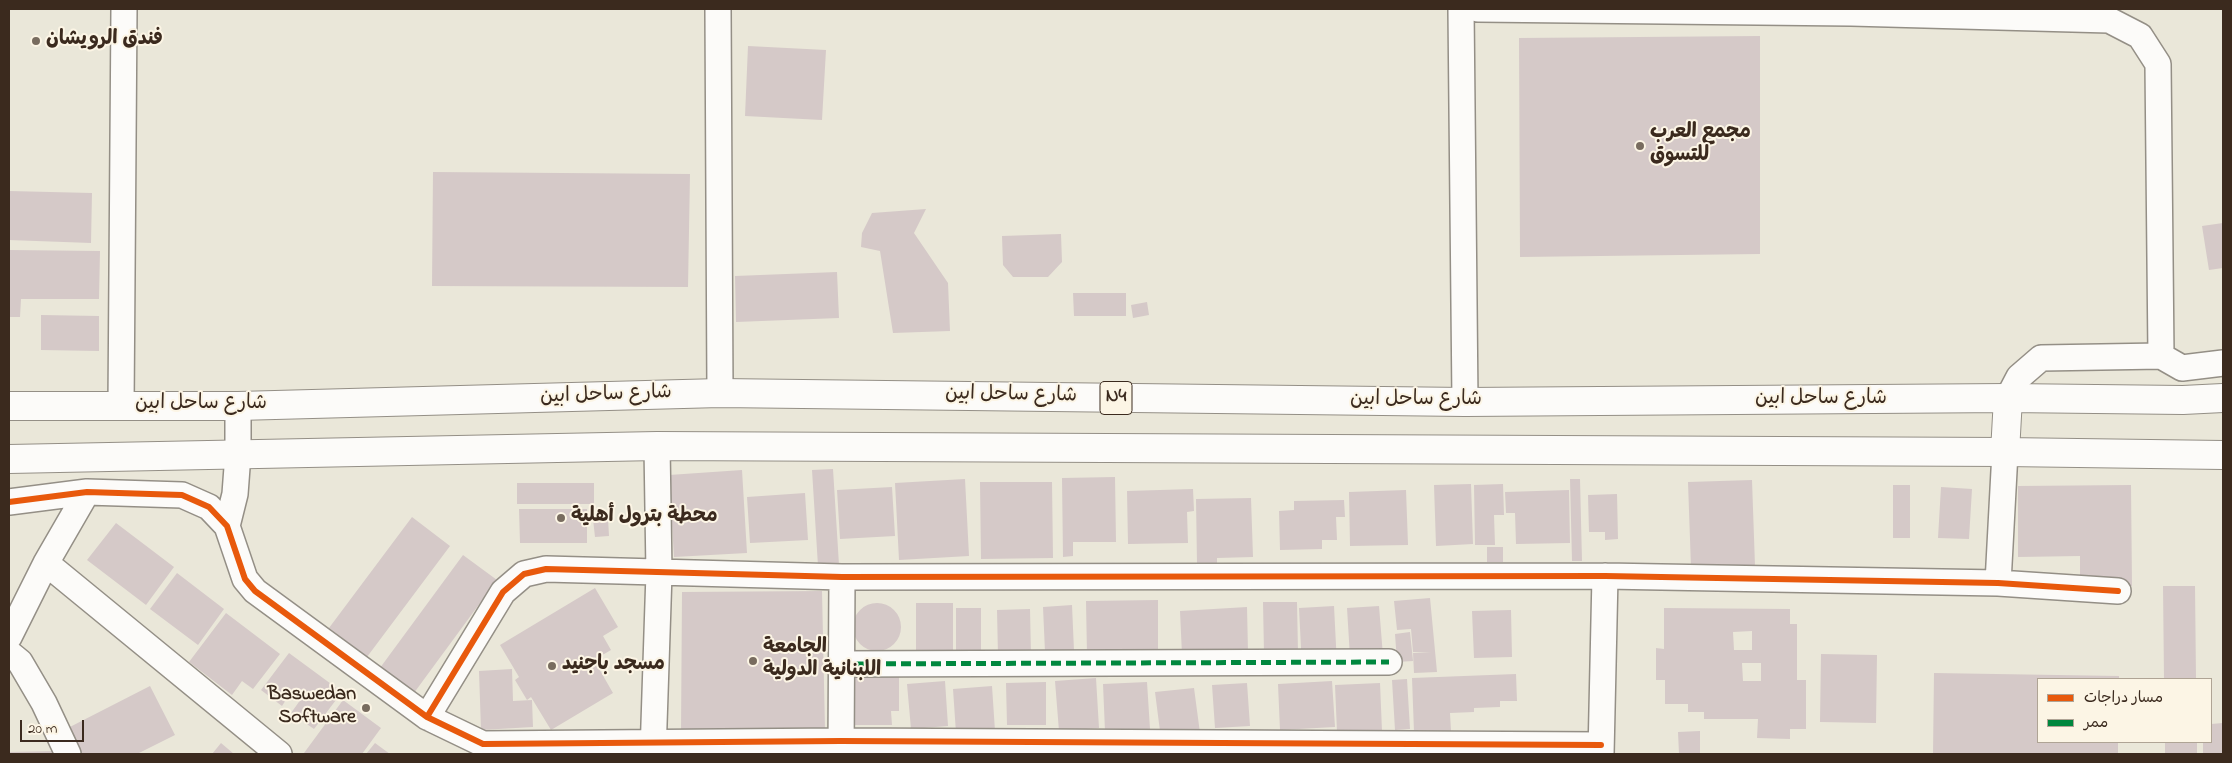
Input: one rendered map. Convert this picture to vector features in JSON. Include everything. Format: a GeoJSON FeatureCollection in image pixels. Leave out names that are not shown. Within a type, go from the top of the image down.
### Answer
{"type":"FeatureCollection","features":[{"type":"Feature","properties":{"kind":"highway","name":"شارع ساحل ابين"},"geometry":{"type":"LineString","coordinates":[[9,406],[238,406],[720,393],[1465,402],[2008,398],[2183,400],[2223,398]]}},
{"type":"Feature","properties":{"kind":"highway"},"geometry":{"type":"LineString","coordinates":[[2005,452],[2008,398]]}},
{"type":"Feature","properties":{"kind":"highway"},"geometry":{"type":"LineString","coordinates":[[9,459],[657,446],[2005,452],[2223,455]]}},
{"type":"Feature","properties":{"kind":"street"},"geometry":{"type":"LineString","coordinates":[[121,406],[124,9]]}},
{"type":"Feature","properties":{"kind":"street"},"geometry":{"type":"LineString","coordinates":[[718,9],[720,393]]}},
{"type":"Feature","properties":{"kind":"street"},"geometry":{"type":"LineString","coordinates":[[1461,9],[1465,402]]}},
{"type":"Feature","properties":{"kind":"street"},"geometry":{"type":"LineString","coordinates":[[1478,9],[1851,13],[2109,20],[2140,36],[2158,64],[2161,356]]}},
{"type":"Feature","properties":{"kind":"street"},"geometry":{"type":"LineString","coordinates":[[2008,398],[2019,377],[2041,358],[2161,356],[2182,368],[2223,363]]}},
{"type":"Feature","properties":{"kind":"street"},"geometry":{"type":"LineString","coordinates":[[227,526],[235,494],[238,454],[238,406]]}},
{"type":"Feature","properties":{"kind":"street"},"geometry":{"type":"LineString","coordinates":[[653,749],[659,573],[657,446]]}},
{"type":"Feature","properties":{"kind":"street"},"geometry":{"type":"LineString","coordinates":[[1998,584],[2005,452]]}},
{"type":"Feature","properties":{"kind":"street"},"geometry":{"type":"LineString","coordinates":[[9,502],[87,492],[182,495],[209,507],[227,526],[245,579],[255,591],[427,717],[483,744],[653,749],[1601,749],[1605,576]]}},
{"type":"Feature","properties":{"kind":"street"},"geometry":{"type":"LineString","coordinates":[[9,637],[46,563],[87,492]]}},
{"type":"Feature","properties":{"kind":"street"},"geometry":{"type":"LineString","coordinates":[[46,563],[279,754]]}},
{"type":"Feature","properties":{"kind":"street"},"geometry":{"type":"LineString","coordinates":[[427,717],[504,592],[524,574],[546,569],[842,577],[1605,576],[1998,584],[2118,591]]}},
{"type":"Feature","properties":{"kind":"street"},"geometry":{"type":"LineString","coordinates":[[841,748],[842,577]]}},
{"type":"Feature","properties":{"kind":"street"},"geometry":{"type":"LineString","coordinates":[[9,653],[20,662],[30,678],[68,754]]}},
{"type":"Feature","properties":{"kind":"street"},"geometry":{"type":"LineString","coordinates":[[841,664],[1389,662]]}},
{"type":"Feature","properties":{"kind":"building","name":"مجمع العرب للتسوق"},"geometry":{"type":"Polygon","coordinates":[[[1760,36],[1760,254],[1520,257],[1519,38],[1760,36]]]}},
{"type":"Feature","properties":{"kind":"building"},"geometry":{"type":"Polygon","coordinates":[[[748,46],[826,50],[822,120],[745,116],[748,46]]]}},
{"type":"Feature","properties":{"kind":"building"},"geometry":{"type":"Polygon","coordinates":[[[433,172],[690,174],[688,287],[432,286],[433,172]]]}},
{"type":"Feature","properties":{"kind":"building"},"geometry":{"type":"Polygon","coordinates":[[[9,191],[92,193],[91,243],[9,240],[9,191]]]}},
{"type":"Feature","properties":{"kind":"building"},"geometry":{"type":"Polygon","coordinates":[[[926,209],[914,233],[948,283],[950,331],[893,333],[880,251],[861,247],[862,233],[872,213],[926,209]]]}},
{"type":"Feature","properties":{"kind":"building"},"geometry":{"type":"Polygon","coordinates":[[[2223,223],[2223,268],[2209,270],[2202,226],[2223,223]]]}},
{"type":"Feature","properties":{"kind":"building"},"geometry":{"type":"Polygon","coordinates":[[[1061,234],[1062,262],[1048,277],[1013,277],[1003,265],[1002,236],[1061,234]]]}},
{"type":"Feature","properties":{"kind":"building"},"geometry":{"type":"Polygon","coordinates":[[[9,250],[100,251],[99,299],[21,299],[20,317],[9,317],[9,250]]]}},
{"type":"Feature","properties":{"kind":"building"},"geometry":{"type":"Polygon","coordinates":[[[837,272],[839,318],[736,322],[735,276],[837,272]]]}},
{"type":"Feature","properties":{"kind":"building"},"geometry":{"type":"Polygon","coordinates":[[[1073,293],[1126,293],[1126,316],[1074,316],[1073,293]]]}},
{"type":"Feature","properties":{"kind":"building"},"geometry":{"type":"Polygon","coordinates":[[[1147,302],[1149,315],[1133,318],[1131,305],[1147,302]]]}},
{"type":"Feature","properties":{"kind":"building"},"geometry":{"type":"Polygon","coordinates":[[[41,315],[99,316],[99,351],[41,350],[41,315]]]}},
{"type":"Feature","properties":{"kind":"building"},"geometry":{"type":"Polygon","coordinates":[[[833,469],[839,565],[818,566],[812,470],[833,469]]]}},
{"type":"Feature","properties":{"kind":"building"},"geometry":{"type":"Polygon","coordinates":[[[742,470],[747,553],[674,557],[669,475],[742,470]]]}},
{"type":"Feature","properties":{"kind":"building"},"geometry":{"type":"Polygon","coordinates":[[[1115,477],[1116,542],[1073,542],[1073,556],[1063,557],[1062,478],[1115,477]]]}},
{"type":"Feature","properties":{"kind":"building"},"geometry":{"type":"Polygon","coordinates":[[[965,479],[969,556],[899,560],[895,483],[965,479]]]}},
{"type":"Feature","properties":{"kind":"building"},"geometry":{"type":"Polygon","coordinates":[[[1570,479],[1580,479],[1582,561],[1572,561],[1570,479]]]}},
{"type":"Feature","properties":{"kind":"building"},"geometry":{"type":"Polygon","coordinates":[[[1752,480],[1755,566],[1691,568],[1688,482],[1752,480]]]}},
{"type":"Feature","properties":{"kind":"building"},"geometry":{"type":"Polygon","coordinates":[[[980,482],[1052,482],[1053,558],[981,559],[980,482]]]}},
{"type":"Feature","properties":{"kind":"building"},"geometry":{"type":"Polygon","coordinates":[[[517,483],[594,483],[594,504],[517,504],[517,483]]]}},
{"type":"Feature","properties":{"kind":"building"},"geometry":{"type":"Polygon","coordinates":[[[1471,484],[1473,544],[1436,546],[1434,485],[1471,484]]]}},
{"type":"Feature","properties":{"kind":"building"},"geometry":{"type":"Polygon","coordinates":[[[1503,484],[1504,515],[1494,515],[1495,545],[1475,545],[1474,485],[1503,484]]]}},
{"type":"Feature","properties":{"kind":"building"},"geometry":{"type":"Polygon","coordinates":[[[1893,485],[1910,485],[1910,538],[1893,538],[1893,485]]]}},
{"type":"Feature","properties":{"kind":"building"},"geometry":{"type":"Polygon","coordinates":[[[2131,485],[2132,586],[2080,586],[2080,556],[2018,557],[2018,486],[2131,485]]]}},
{"type":"Feature","properties":{"kind":"building"},"geometry":{"type":"Polygon","coordinates":[[[892,487],[895,536],[840,539],[837,490],[892,487]]]}},
{"type":"Feature","properties":{"kind":"building"},"geometry":{"type":"Polygon","coordinates":[[[1941,487],[1972,489],[1969,539],[1938,538],[1941,487]]]}},
{"type":"Feature","properties":{"kind":"building"},"geometry":{"type":"Polygon","coordinates":[[[1193,489],[1194,511],[1187,512],[1188,543],[1128,544],[1127,491],[1193,489]]]}},
{"type":"Feature","properties":{"kind":"building"},"geometry":{"type":"Polygon","coordinates":[[[1406,490],[1408,545],[1350,546],[1349,492],[1406,490]]]}},
{"type":"Feature","properties":{"kind":"building"},"geometry":{"type":"Polygon","coordinates":[[[1569,490],[1570,543],[1516,544],[1515,513],[1506,513],[1505,492],[1569,490]]]}},
{"type":"Feature","properties":{"kind":"building"},"geometry":{"type":"Polygon","coordinates":[[[805,493],[808,540],[750,543],[747,497],[805,493]]]}},
{"type":"Feature","properties":{"kind":"building"},"geometry":{"type":"Polygon","coordinates":[[[1617,494],[1618,539],[1605,540],[1605,532],[1589,532],[1588,495],[1617,494]]]}},
{"type":"Feature","properties":{"kind":"building"},"geometry":{"type":"Polygon","coordinates":[[[1251,498],[1253,557],[1217,558],[1217,563],[1197,564],[1196,499],[1251,498]]]}},
{"type":"Feature","properties":{"kind":"building"},"geometry":{"type":"Polygon","coordinates":[[[1344,500],[1345,517],[1336,517],[1337,540],[1322,540],[1322,549],[1280,550],[1279,511],[1294,510],[1294,501],[1344,500]]]}},
{"type":"Feature","properties":{"kind":"building"},"geometry":{"type":"Polygon","coordinates":[[[519,509],[587,509],[587,543],[520,543],[519,509]]]}},
{"type":"Feature","properties":{"kind":"building"},"geometry":{"type":"Polygon","coordinates":[[[412,517],[450,546],[367,657],[329,628],[412,517]]]}},
{"type":"Feature","properties":{"kind":"building"},"geometry":{"type":"Polygon","coordinates":[[[608,518],[609,536],[595,537],[593,519],[608,518]]]}},
{"type":"Feature","properties":{"kind":"building"},"geometry":{"type":"Polygon","coordinates":[[[116,523],[174,567],[146,605],[87,560],[116,523]]]}},
{"type":"Feature","properties":{"kind":"building"},"geometry":{"type":"Polygon","coordinates":[[[1487,547],[1503,547],[1503,562],[1487,562],[1487,547]]]}},
{"type":"Feature","properties":{"kind":"building"},"geometry":{"type":"Polygon","coordinates":[[[463,555],[497,580],[411,697],[377,672],[463,555]]]}},
{"type":"Feature","properties":{"kind":"building"},"geometry":{"type":"Polygon","coordinates":[[[177,573],[224,609],[198,645],[150,609],[177,573]]]}},
{"type":"Feature","properties":{"kind":"building"},"geometry":{"type":"Polygon","coordinates":[[[2163,586],[2195,586],[2196,678],[2164,678],[2163,586]]]}},
{"type":"Feature","properties":{"kind":"building"},"geometry":{"type":"Polygon","coordinates":[[[595,588],[618,627],[603,636],[611,650],[594,660],[613,693],[551,730],[531,697],[527,700],[515,680],[519,677],[500,645],[595,588]]]}},
{"type":"Feature","properties":{"kind":"building","name":"الجامعة اللبنانية الدولية"},"geometry":{"type":"Polygon","coordinates":[[[822,591],[825,730],[681,732],[682,592],[822,591]]]}},
{"type":"Feature","properties":{"kind":"building"},"geometry":{"type":"Polygon","coordinates":[[[1430,598],[1437,672],[1414,673],[1413,653],[1431,652],[1413,652],[1411,629],[1397,630],[1394,601],[1430,598]]]}},
{"type":"Feature","properties":{"kind":"building"},"geometry":{"type":"Polygon","coordinates":[[[1158,600],[1158,655],[1087,655],[1086,601],[1158,600]]]}},
{"type":"Feature","properties":{"kind":"building"},"geometry":{"type":"Polygon","coordinates":[[[1263,602],[1297,602],[1298,652],[1264,653],[1263,602]]]}},
{"type":"Feature","properties":{"kind":"building"},"geometry":{"type":"Polygon","coordinates":[[[872,603],[882,603],[891,607],[897,613],[900,618],[900,636],[891,647],[882,651],[872,651],[863,647],[857,641],[853,632],[853,622],[857,613],[863,607],[872,603]]]}},
{"type":"Feature","properties":{"kind":"building"},"geometry":{"type":"Polygon","coordinates":[[[916,603],[953,603],[953,651],[916,651],[916,603]]]}},
{"type":"Feature","properties":{"kind":"building"},"geometry":{"type":"Polygon","coordinates":[[[1072,605],[1074,651],[1045,652],[1043,607],[1072,605]]]}},
{"type":"Feature","properties":{"kind":"building"},"geometry":{"type":"Polygon","coordinates":[[[1334,606],[1337,665],[1302,668],[1299,608],[1334,606]]]}},
{"type":"Feature","properties":{"kind":"building"},"geometry":{"type":"Polygon","coordinates":[[[1379,606],[1383,656],[1350,657],[1347,608],[1379,606]]]}},
{"type":"Feature","properties":{"kind":"building"},"geometry":{"type":"Polygon","coordinates":[[[1247,607],[1248,652],[1182,655],[1180,611],[1247,607]]]}},
{"type":"Feature","properties":{"kind":"building"},"geometry":{"type":"Polygon","coordinates":[[[956,608],[981,608],[981,656],[956,656],[956,608]]]}},
{"type":"Feature","properties":{"kind":"building"},"geometry":{"type":"Polygon","coordinates":[[[1664,608],[1790,609],[1790,624],[1797,624],[1797,680],[1806,680],[1806,729],[1790,729],[1790,739],[1757,738],[1758,719],[1704,719],[1704,712],[1688,712],[1688,704],[1665,704],[1665,680],[1656,680],[1656,648],[1664,649],[1664,608]],[[1752,631],[1733,632],[1734,650],[1752,650],[1752,631]],[[1742,663],[1743,681],[1761,681],[1761,663],[1742,663]]]}},
{"type":"Feature","properties":{"kind":"building"},"geometry":{"type":"Polygon","coordinates":[[[1030,609],[1031,656],[998,656],[997,610],[1030,609]]]}},
{"type":"Feature","properties":{"kind":"building"},"geometry":{"type":"Polygon","coordinates":[[[1511,610],[1512,657],[1474,658],[1472,611],[1511,610]]]}},
{"type":"Feature","properties":{"kind":"building"},"geometry":{"type":"Polygon","coordinates":[[[226,613],[280,654],[253,689],[242,681],[232,695],[189,662],[226,613]]]}},
{"type":"Feature","properties":{"kind":"building"},"geometry":{"type":"Polygon","coordinates":[[[1410,632],[1413,661],[1397,662],[1395,634],[1410,632]]]}},
{"type":"Feature","properties":{"kind":"building"},"geometry":{"type":"Polygon","coordinates":[[[289,653],[342,692],[314,729],[291,713],[301,699],[291,692],[282,706],[261,690],[289,653]]]}},
{"type":"Feature","properties":{"kind":"building"},"geometry":{"type":"Polygon","coordinates":[[[1821,654],[1877,655],[1876,723],[1820,722],[1821,654]]]}},
{"type":"Feature","properties":{"kind":"building"},"geometry":{"type":"Polygon","coordinates":[[[512,669],[513,701],[532,700],[533,727],[481,730],[479,671],[512,669]]]}},
{"type":"Feature","properties":{"kind":"building"},"geometry":{"type":"Polygon","coordinates":[[[854,672],[899,672],[899,711],[891,711],[892,725],[854,725],[854,672]]]}},
{"type":"Feature","properties":{"kind":"building"},"geometry":{"type":"Polygon","coordinates":[[[1934,673],[2119,676],[2119,678],[2037,678],[2037,743],[2118,743],[2118,754],[1933,754],[1934,673]]]}},
{"type":"Feature","properties":{"kind":"building"},"geometry":{"type":"Polygon","coordinates":[[[1516,674],[1517,701],[1500,701],[1500,707],[1474,708],[1474,712],[1450,713],[1451,731],[1414,732],[1412,678],[1516,674]]]}},
{"type":"Feature","properties":{"kind":"building"},"geometry":{"type":"Polygon","coordinates":[[[1096,678],[1099,728],[1059,731],[1055,681],[1096,678]]]}},
{"type":"Feature","properties":{"kind":"building"},"geometry":{"type":"Polygon","coordinates":[[[1407,679],[1410,729],[1395,730],[1392,680],[1407,679]]]}},
{"type":"Feature","properties":{"kind":"building"},"geometry":{"type":"Polygon","coordinates":[[[945,681],[948,726],[911,729],[907,684],[945,681]]]}},
{"type":"Feature","properties":{"kind":"building"},"geometry":{"type":"Polygon","coordinates":[[[1332,681],[1335,727],[1280,730],[1278,684],[1332,681]]]}},
{"type":"Feature","properties":{"kind":"building"},"geometry":{"type":"Polygon","coordinates":[[[1046,682],[1046,725],[1007,725],[1006,683],[1046,682]]]}},
{"type":"Feature","properties":{"kind":"building"},"geometry":{"type":"Polygon","coordinates":[[[1147,682],[1150,729],[1105,731],[1103,684],[1147,682]]]}},
{"type":"Feature","properties":{"kind":"building"},"geometry":{"type":"Polygon","coordinates":[[[1247,683],[1250,726],[1215,728],[1212,685],[1247,683]]]}},
{"type":"Feature","properties":{"kind":"building"},"geometry":{"type":"Polygon","coordinates":[[[1380,683],[1382,731],[1337,732],[1335,685],[1380,683]]]}},
{"type":"Feature","properties":{"kind":"building"},"geometry":{"type":"Polygon","coordinates":[[[150,686],[175,735],[137,754],[77,754],[64,730],[150,686]]]}},
{"type":"Feature","properties":{"kind":"building"},"geometry":{"type":"Polygon","coordinates":[[[992,686],[995,731],[956,733],[953,689],[992,686]]]}},
{"type":"Feature","properties":{"kind":"building"},"geometry":{"type":"Polygon","coordinates":[[[1194,688],[1200,733],[1161,739],[1155,692],[1194,688]]]}},
{"type":"Feature","properties":{"kind":"building"},"geometry":{"type":"Polygon","coordinates":[[[343,700],[381,728],[362,754],[305,754],[304,753],[343,700]]]}},
{"type":"Feature","properties":{"kind":"building"},"geometry":{"type":"Polygon","coordinates":[[[2223,723],[2223,754],[2203,754],[2203,743],[2212,743],[2212,724],[2223,723]]]}},
{"type":"Feature","properties":{"kind":"building"},"geometry":{"type":"Polygon","coordinates":[[[1700,731],[1700,754],[1679,754],[1678,732],[1700,731]]]}},
{"type":"Feature","properties":{"kind":"building"},"geometry":{"type":"Polygon","coordinates":[[[221,743],[234,754],[212,754],[221,743]]]}},
{"type":"Feature","properties":{"kind":"building"},"geometry":{"type":"Polygon","coordinates":[[[375,743],[390,754],[366,754],[375,743]]]}},
{"type":"Feature","properties":{"kind":"building"},"geometry":{"type":"Polygon","coordinates":[[[2165,743],[2197,743],[2197,754],[2165,754],[2165,743]]]}},
{"type":"Feature","properties":{"kind":"building"},"geometry":{"type":"Polygon","coordinates":[[[58,751],[58,754],[9,754],[9,752],[58,751]]]}},
{"type":"Feature","properties":{"kind":"marked path"},"geometry":{"type":"LineString","coordinates":[[841,664],[1389,662]]}},
{"type":"Feature","properties":{"kind":"cycle path"},"geometry":{"type":"LineString","coordinates":[[9,502],[87,492],[182,495],[209,507],[227,526],[245,579],[255,591],[427,717],[483,744],[841,741],[1601,745]]}},
{"type":"Feature","properties":{"kind":"cycle path"},"geometry":{"type":"LineString","coordinates":[[427,717],[503,592],[524,574],[546,569],[842,577],[1605,576],[1998,583],[2118,591]]}},
{"type":"Feature","properties":{"kind":"place","name":"فندق الرويشان"},"geometry":{"type":"Point","coordinates":[36,41]}},
{"type":"Feature","properties":{"kind":"place","name":"مجمع العرب للتسوق"},"geometry":{"type":"Point","coordinates":[1640,146]}},
{"type":"Feature","properties":{"kind":"place","name":"محطة بترول أهلية"},"geometry":{"type":"Point","coordinates":[561,518]}},
{"type":"Feature","properties":{"kind":"place","name":"الجامعة اللبنانية الدولية"},"geometry":{"type":"Point","coordinates":[753,661]}},
{"type":"Feature","properties":{"kind":"place","name":"مسجد باجنيد"},"geometry":{"type":"Point","coordinates":[552,666]}},
{"type":"Feature","properties":{"kind":"place","name":"Baswedan Software"},"geometry":{"type":"Point","coordinates":[366,708]}}]}
